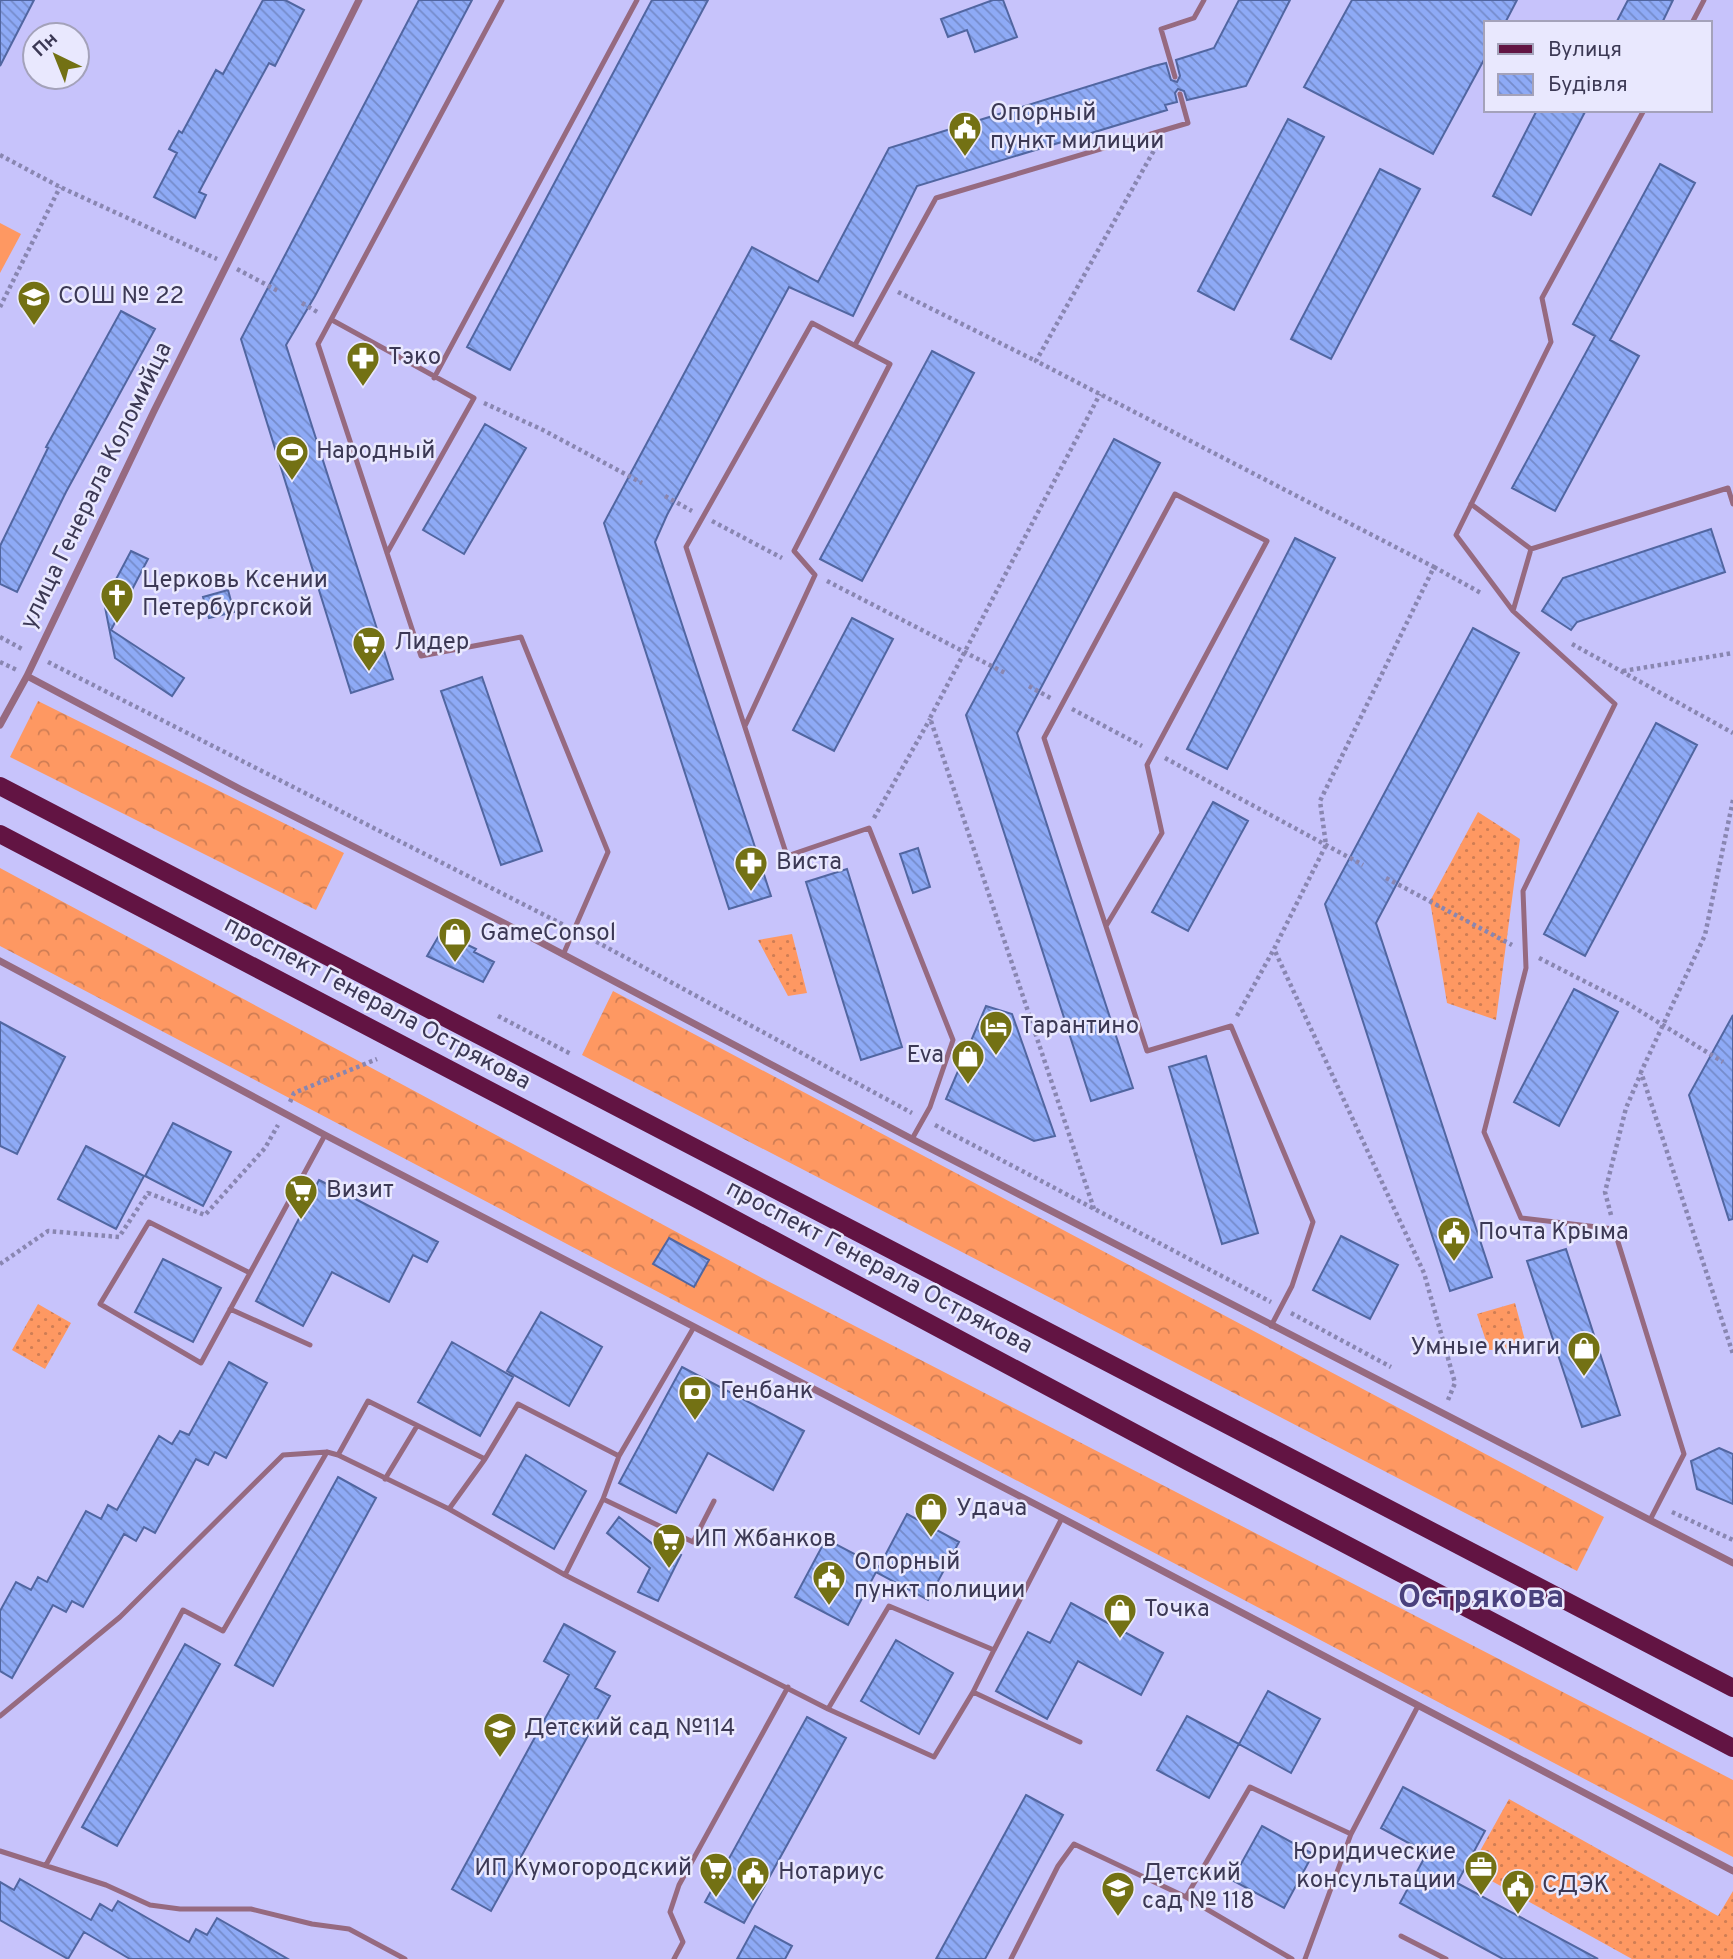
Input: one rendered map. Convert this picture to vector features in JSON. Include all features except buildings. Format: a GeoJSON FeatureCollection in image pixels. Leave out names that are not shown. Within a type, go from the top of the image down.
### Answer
{"type":"FeatureCollection","features":[{"type":"Feature","properties":{"kind":"main road","name":"проспект Генерала Острякова"},"geometry":{"type":"LineString","coordinates":[[0,786],[1733,1688]]}},
{"type":"Feature","properties":{"kind":"main road","name":"проспект Генерала Острякова"},"geometry":{"type":"LineString","coordinates":[[0,834],[678,1189],[1225,1482],[1733,1748]]}},
{"type":"Feature","properties":{"kind":"street","name":"улица Генерала Коломийца"},"geometry":{"type":"LineString","coordinates":[[0,725],[27,676],[359,0]]}},
{"type":"Feature","properties":{"kind":"street"},"geometry":{"type":"LineString","coordinates":[[27,676],[1271,1326],[1733,1563]]}},
{"type":"Feature","properties":{"kind":"street"},"geometry":{"type":"LineString","coordinates":[[0,961],[325,1135],[1733,1871]]}},
{"type":"Feature","properties":{"kind":"lane"},"geometry":{"type":"LineString","coordinates":[[502,0],[318,344],[421,656],[521,636],[608,852],[563,955]]}},
{"type":"Feature","properties":{"kind":"lane"},"geometry":{"type":"LineString","coordinates":[[434,378],[637,0]]}},
{"type":"Feature","properties":{"kind":"lane"},"geometry":{"type":"LineString","coordinates":[[1175,78],[1161,29],[1194,18],[1204,0]]}},
{"type":"Feature","properties":{"kind":"lane"},"geometry":{"type":"LineString","coordinates":[[1693,21],[1704,0]]}},
{"type":"Feature","properties":{"kind":"lane"},"geometry":{"type":"LineString","coordinates":[[855,345],[936,198],[1188,123],[1180,94]]}},
{"type":"Feature","properties":{"kind":"lane"},"geometry":{"type":"LineString","coordinates":[[1643,112],[1542,298],[1551,342],[1456,534],[1513,611],[1615,704],[1522,891],[1526,968],[1484,1132],[1521,1218],[1614,1229],[1684,1454],[1650,1520]]}},
{"type":"Feature","properties":{"kind":"lane"},"geometry":{"type":"LineString","coordinates":[[332,320],[474,398],[387,554]]}},
{"type":"Feature","properties":{"kind":"lane"},"geometry":{"type":"LineString","coordinates":[[745,726],[815,575],[794,551],[890,364],[812,323],[686,547],[787,856],[869,828],[953,1040],[930,1107],[912,1139]]}},
{"type":"Feature","properties":{"kind":"lane"},"geometry":{"type":"LineString","coordinates":[[1531,549],[1728,488],[1733,504]]}},
{"type":"Feature","properties":{"kind":"lane"},"geometry":{"type":"LineString","coordinates":[[1107,926],[1162,833],[1147,765],[1267,541],[1175,494],[1044,738],[1147,1051],[1231,1026],[1313,1222],[1292,1286],[1271,1326]]}},
{"type":"Feature","properties":{"kind":"lane"},"geometry":{"type":"LineString","coordinates":[[1471,504],[1531,549]]}},
{"type":"Feature","properties":{"kind":"lane"},"geometry":{"type":"LineString","coordinates":[[1513,611],[1531,549]]}},
{"type":"Feature","properties":{"kind":"lane"},"geometry":{"type":"LineString","coordinates":[[250,1273],[149,1222],[100,1304],[201,1363],[230,1309],[250,1273],[325,1135]]}},
{"type":"Feature","properties":{"kind":"lane"},"geometry":{"type":"LineString","coordinates":[[230,1309],[310,1345]]}},
{"type":"Feature","properties":{"kind":"lane"},"geometry":{"type":"LineString","coordinates":[[565,1575],[604,1499],[619,1456],[694,1327]]}},
{"type":"Feature","properties":{"kind":"lane"},"geometry":{"type":"LineString","coordinates":[[338,1455],[368,1401],[485,1459]]}},
{"type":"Feature","properties":{"kind":"lane"},"geometry":{"type":"LineString","coordinates":[[449,1510],[519,1404],[619,1456]]}},
{"type":"Feature","properties":{"kind":"lane"},"geometry":{"type":"LineString","coordinates":[[384,1479],[417,1426]]}},
{"type":"Feature","properties":{"kind":"lane"},"geometry":{"type":"LineString","coordinates":[[0,1716],[120,1617],[283,1455],[327,1452],[449,1510],[565,1575],[788,1686],[828,1709],[934,1757],[973,1692],[1062,1518]]}},
{"type":"Feature","properties":{"kind":"lane"},"geometry":{"type":"LineString","coordinates":[[46,1865],[183,1610],[223,1631],[327,1452]]}},
{"type":"Feature","properties":{"kind":"lane"},"geometry":{"type":"LineString","coordinates":[[604,1499],[693,1542],[714,1501]]}},
{"type":"Feature","properties":{"kind":"lane"},"geometry":{"type":"LineString","coordinates":[[828,1709],[889,1606],[994,1650]]}},
{"type":"Feature","properties":{"kind":"lane"},"geometry":{"type":"LineString","coordinates":[[674,1959],[683,1942],[670,1912],[679,1885],[788,1686]]}},
{"type":"Feature","properties":{"kind":"lane"},"geometry":{"type":"LineString","coordinates":[[973,1692],[1080,1742]]}},
{"type":"Feature","properties":{"kind":"lane"},"geometry":{"type":"LineString","coordinates":[[1305,1959],[1352,1834],[1418,1706]]}},
{"type":"Feature","properties":{"kind":"lane"},"geometry":{"type":"LineString","coordinates":[[1186,1898],[1250,1787],[1352,1834]]}},
{"type":"Feature","properties":{"kind":"lane"},"geometry":{"type":"LineString","coordinates":[[1011,1959],[1058,1867],[1074,1844],[1186,1898],[1292,1959]]}},
{"type":"Feature","properties":{"kind":"lane"},"geometry":{"type":"LineString","coordinates":[[0,1851],[106,1885],[150,1905],[180,1909],[251,1909],[312,1924],[349,1929],[405,1959]]}},
{"type":"Feature","properties":{"kind":"lane"},"geometry":{"type":"LineString","coordinates":[[1401,1936],[1446,1959]]}},
{"type":"Feature","properties":{"kind":"path"},"geometry":{"type":"LineString","coordinates":[[1037,361],[1165,130]]}},
{"type":"Feature","properties":{"kind":"path"},"geometry":{"type":"LineString","coordinates":[[0,155],[60,187],[228,264],[279,292]]}},
{"type":"Feature","properties":{"kind":"path"},"geometry":{"type":"LineString","coordinates":[[0,307],[60,187]]}},
{"type":"Feature","properties":{"kind":"path"},"geometry":{"type":"LineString","coordinates":[[888,287],[1037,361],[1513,611]]}},
{"type":"Feature","properties":{"kind":"path"},"geometry":{"type":"LineString","coordinates":[[869,828],[930,718],[1100,394]]}},
{"type":"Feature","properties":{"kind":"path"},"geometry":{"type":"LineString","coordinates":[[474,398],[543,430],[642,483]]}},
{"type":"Feature","properties":{"kind":"path"},"geometry":{"type":"LineString","coordinates":[[1231,1026],[1274,949],[1326,845],[1320,801],[1433,567]]}},
{"type":"Feature","properties":{"kind":"path"},"geometry":{"type":"LineString","coordinates":[[898,617],[1005,673]]}},
{"type":"Feature","properties":{"kind":"path"},"geometry":{"type":"LineString","coordinates":[[0,638],[574,930],[1401,1373]]}},
{"type":"Feature","properties":{"kind":"path"},"geometry":{"type":"LineString","coordinates":[[1561,638],[1733,733]]}},
{"type":"Feature","properties":{"kind":"path"},"geometry":{"type":"LineString","coordinates":[[1622,671],[1733,653]]}},
{"type":"Feature","properties":{"kind":"path"},"geometry":{"type":"LineString","coordinates":[[1029,686],[1363,865]]}},
{"type":"Feature","properties":{"kind":"path"},"geometry":{"type":"LineString","coordinates":[[930,718],[1094,1210]]}},
{"type":"Feature","properties":{"kind":"path"},"geometry":{"type":"LineString","coordinates":[[1614,1229],[1605,1192],[1626,1108],[1704,934],[1733,800]]}},
{"type":"Feature","properties":{"kind":"path"},"geometry":{"type":"LineString","coordinates":[[1386,878],[1575,975],[1723,1062]]}},
{"type":"Feature","properties":{"kind":"path"},"geometry":{"type":"LineString","coordinates":[[1274,949],[1424,1273],[1455,1383],[1450,1398],[1440,1413]]}},
{"type":"Feature","properties":{"kind":"path"},"geometry":{"type":"LineString","coordinates":[[498,1016],[571,1054]]}},
{"type":"Feature","properties":{"kind":"path"},"geometry":{"type":"LineString","coordinates":[[0,1264],[48,1231],[120,1237],[148,1193],[205,1215],[265,1148],[294,1093],[377,1059]]}},
{"type":"Feature","properties":{"kind":"path"},"geometry":{"type":"LineString","coordinates":[[1641,1072],[1733,1354]]}},
{"type":"Feature","properties":{"kind":"path"},"geometry":{"type":"LineString","coordinates":[[1437,1392],[1450,1398]]}},
{"type":"Feature","properties":{"kind":"path"},"geometry":{"type":"LineString","coordinates":[[1657,1506],[1733,1540]]}},
{"type":"Feature","properties":{"kind":"green space"},"geometry":{"type":"Polygon","coordinates":[[[0,223],[21,234],[0,273],[0,223]]]}},
{"type":"Feature","properties":{"kind":"green space"},"geometry":{"type":"Polygon","coordinates":[[[38,701],[344,853],[316,910],[10,757],[38,701]]]}},
{"type":"Feature","properties":{"kind":"green space"},"geometry":{"type":"Polygon","coordinates":[[[1478,812],[1520,839],[1496,1020],[1447,1003],[1430,901],[1478,812]]]}},
{"type":"Feature","properties":{"kind":"green space"},"geometry":{"type":"Polygon","coordinates":[[[0,868],[762,1278],[1733,1780],[1733,1857],[0,946],[0,868]]]}},
{"type":"Feature","properties":{"kind":"green space"},"geometry":{"type":"Polygon","coordinates":[[[792,934],[807,993],[788,996],[758,940],[792,934]]]}},
{"type":"Feature","properties":{"kind":"green space"},"geometry":{"type":"Polygon","coordinates":[[[613,991],[1604,1517],[1577,1571],[582,1055],[613,991]]]}},
{"type":"Feature","properties":{"kind":"green space"},"geometry":{"type":"Polygon","coordinates":[[[1515,1303],[1527,1348],[1489,1350],[1477,1314],[1515,1303]]]}},
{"type":"Feature","properties":{"kind":"green space"},"geometry":{"type":"Polygon","coordinates":[[[38,1304],[71,1323],[45,1369],[12,1350],[38,1304]]]}},
{"type":"Feature","properties":{"kind":"green space"},"geometry":{"type":"Polygon","coordinates":[[[1509,1799],[1718,1916],[1733,1891],[1733,1959],[1632,1959],[1470,1869],[1509,1799]]]}},
{"type":"Feature","properties":{"kind":"place","name":"Опорный пункт милиции"},"geometry":{"type":"Point","coordinates":[965,158]}},
{"type":"Feature","properties":{"kind":"place","name":"СОШ № 22"},"geometry":{"type":"Point","coordinates":[34,327]}},
{"type":"Feature","properties":{"kind":"place","name":"Тэко"},"geometry":{"type":"Point","coordinates":[363,388]}},
{"type":"Feature","properties":{"kind":"place","name":"Народный"},"geometry":{"type":"Point","coordinates":[292,482]}},
{"type":"Feature","properties":{"kind":"place","name":"Церковь Ксении Петербургской"},"geometry":{"type":"Point","coordinates":[117,625]}},
{"type":"Feature","properties":{"kind":"place","name":"Лидер"},"geometry":{"type":"Point","coordinates":[369,673]}},
{"type":"Feature","properties":{"kind":"place","name":"Виста"},"geometry":{"type":"Point","coordinates":[751,893]}},
{"type":"Feature","properties":{"kind":"place","name":"GameConsol"},"geometry":{"type":"Point","coordinates":[455,964]}},
{"type":"Feature","properties":{"kind":"place","name":"Тарантино"},"geometry":{"type":"Point","coordinates":[996,1057]}},
{"type":"Feature","properties":{"kind":"place","name":"Eva"},"geometry":{"type":"Point","coordinates":[968,1086]}},
{"type":"Feature","properties":{"kind":"place","name":"Визит"},"geometry":{"type":"Point","coordinates":[301,1221]}},
{"type":"Feature","properties":{"kind":"place","name":"Почта Крыма"},"geometry":{"type":"Point","coordinates":[1454,1263]}},
{"type":"Feature","properties":{"kind":"place","name":"Умные книги"},"geometry":{"type":"Point","coordinates":[1584,1378]}},
{"type":"Feature","properties":{"kind":"place","name":"Генбанк"},"geometry":{"type":"Point","coordinates":[695,1422]}},
{"type":"Feature","properties":{"kind":"place","name":"Удача"},"geometry":{"type":"Point","coordinates":[931,1539]}},
{"type":"Feature","properties":{"kind":"place","name":"ИП Жбанков"},"geometry":{"type":"Point","coordinates":[669,1570]}},
{"type":"Feature","properties":{"kind":"place","name":"Опорный пункт полиции"},"geometry":{"type":"Point","coordinates":[829,1607]}},
{"type":"Feature","properties":{"kind":"place","name":"Точка"},"geometry":{"type":"Point","coordinates":[1120,1640]}},
{"type":"Feature","properties":{"kind":"place","name":"Детский сад №114"},"geometry":{"type":"Point","coordinates":[500,1759]}},
{"type":"Feature","properties":{"kind":"place","name":"Юридические консультации"},"geometry":{"type":"Point","coordinates":[1481,1897]}},
{"type":"Feature","properties":{"kind":"place","name":"ИП Кумогородский"},"geometry":{"type":"Point","coordinates":[716,1899]}},
{"type":"Feature","properties":{"kind":"place","name":"Нотариус"},"geometry":{"type":"Point","coordinates":[753,1903]}},
{"type":"Feature","properties":{"kind":"place","name":"СДЭК"},"geometry":{"type":"Point","coordinates":[1518,1916]}},
{"type":"Feature","properties":{"kind":"place","name":"Детский сад № 118"},"geometry":{"type":"Point","coordinates":[1118,1918]}},
{"type":"Feature","properties":{"kind":"district","name":"Острякова"},"geometry":{"type":"Point","coordinates":[1481,1599]}}]}
